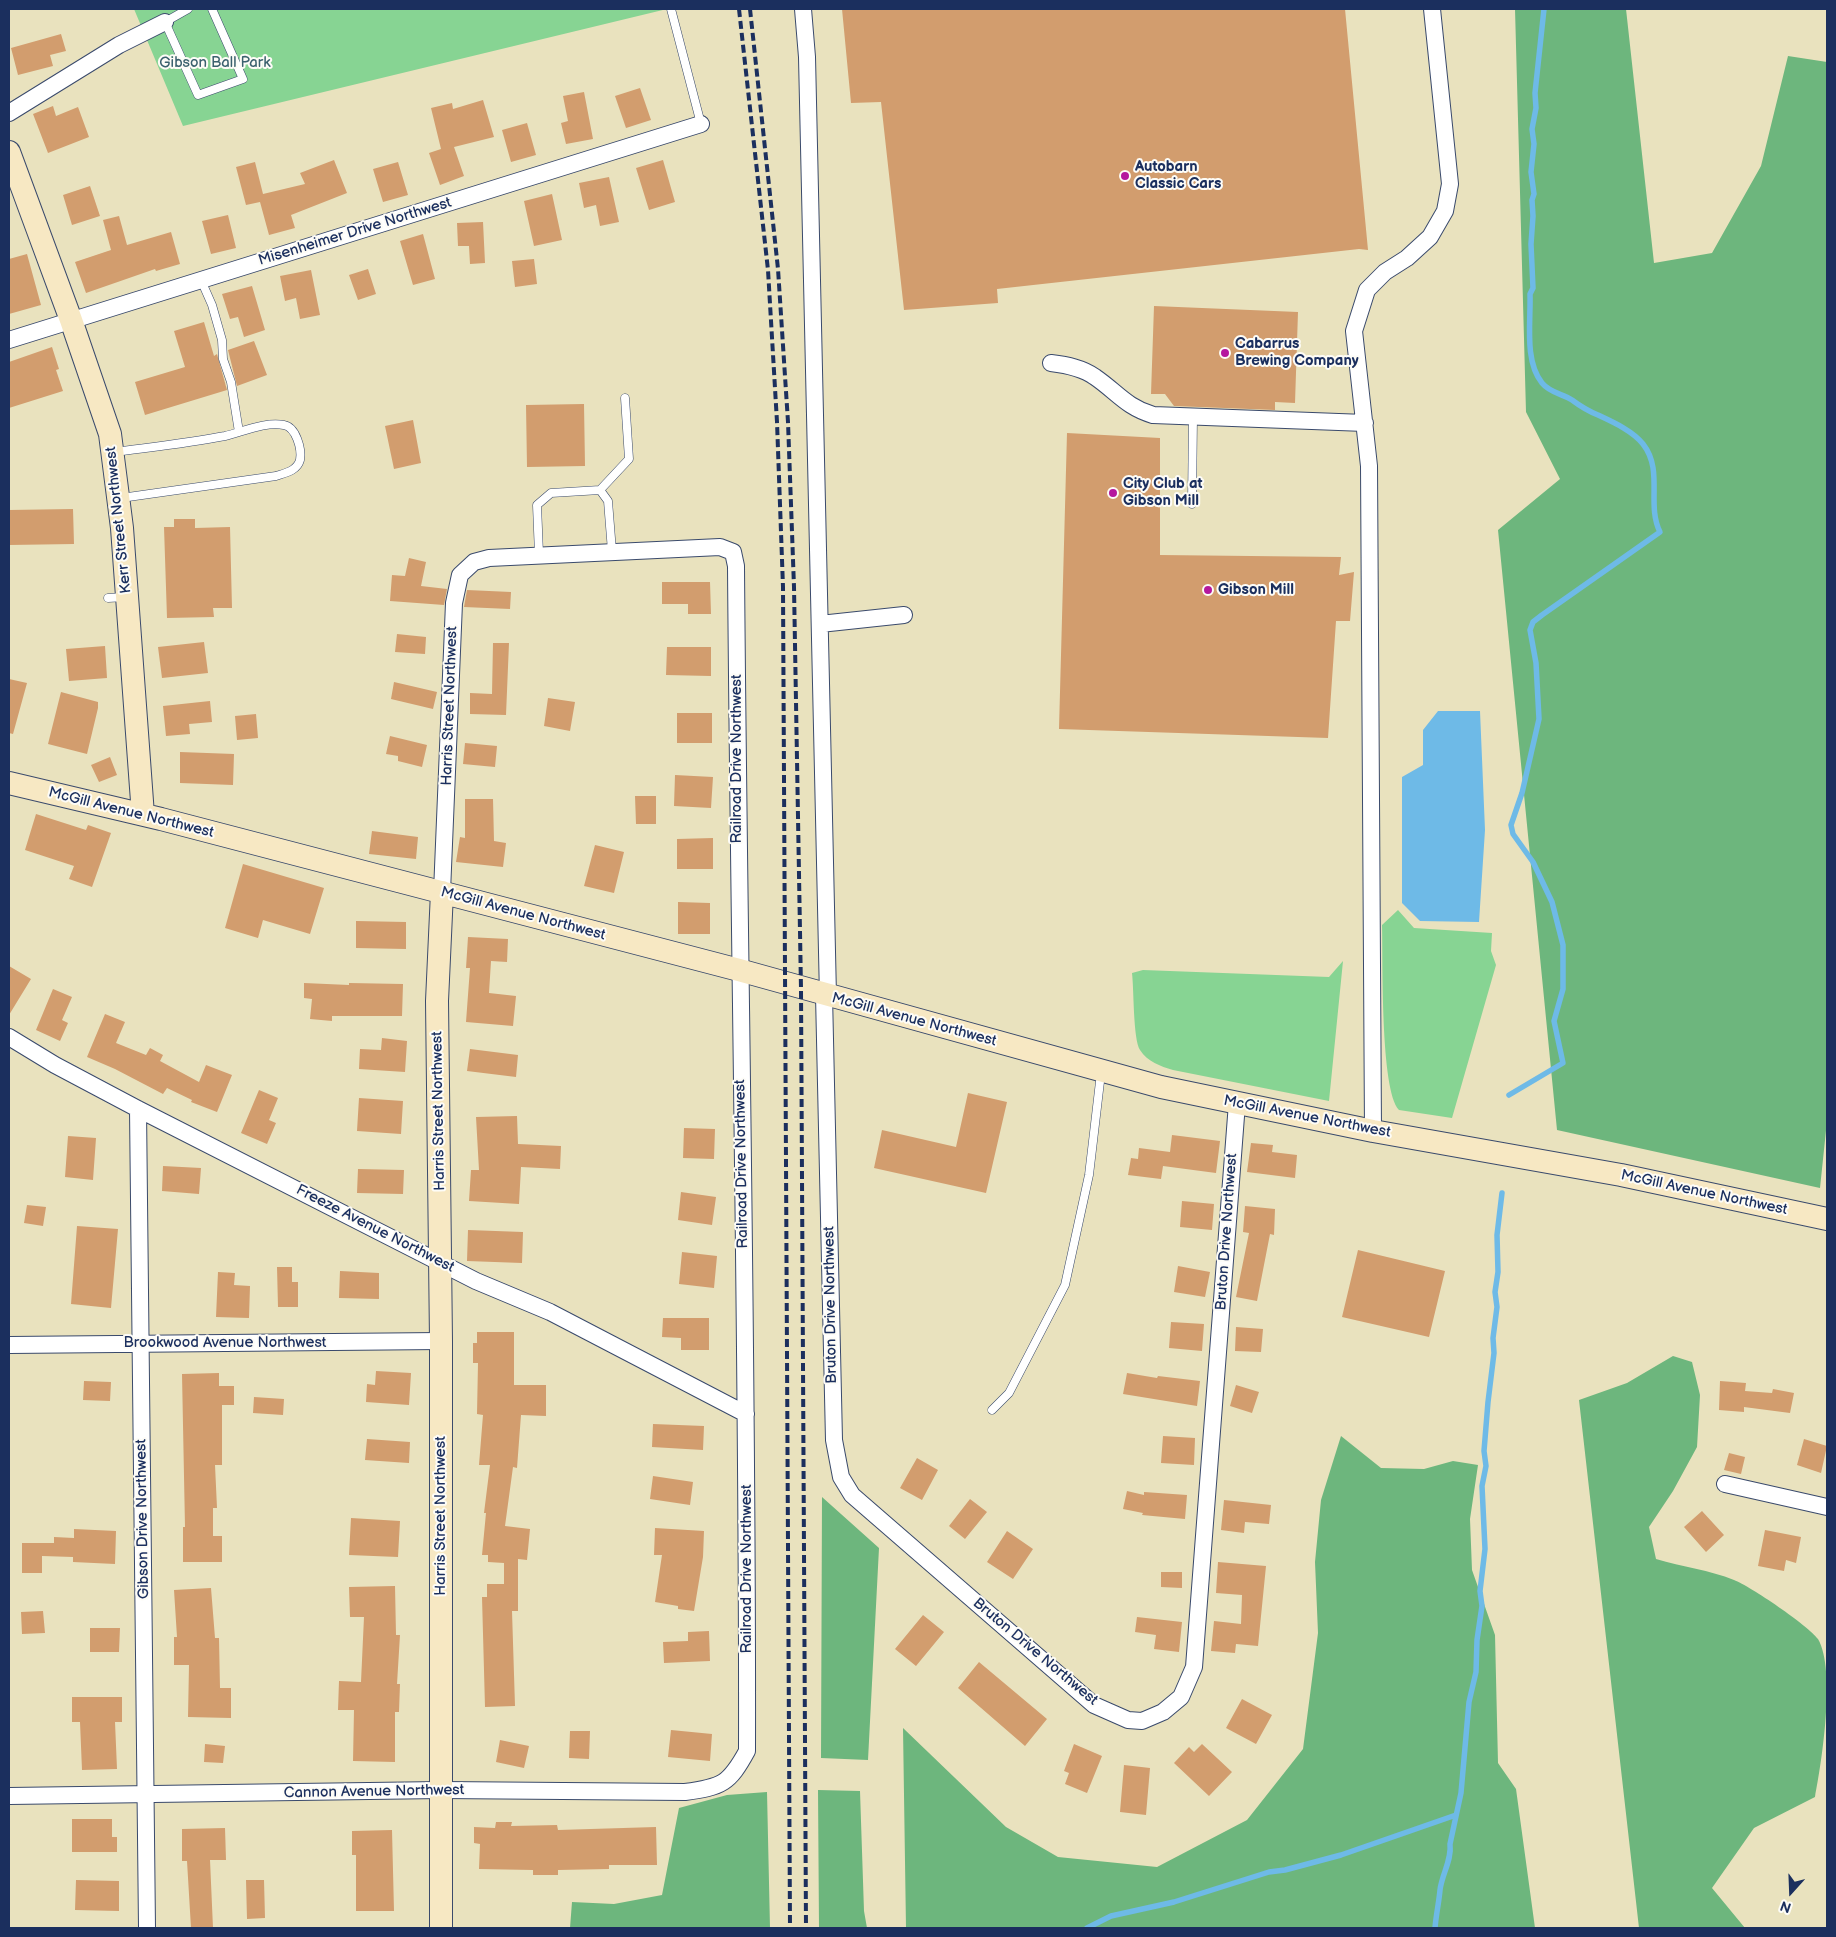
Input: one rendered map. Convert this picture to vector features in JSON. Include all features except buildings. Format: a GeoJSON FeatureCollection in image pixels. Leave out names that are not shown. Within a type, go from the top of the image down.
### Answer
{"type":"FeatureCollection","features":[{"type":"Feature","properties":{"kind":"street","name":"Bruton Drive Northwest"},"geometry":{"type":"LineString","coordinates":[[803,9],[807,58],[820,624],[834,1440],[841,1478],[852,1495],[1094,1705],[1128,1720],[1142,1721],[1163,1712],[1181,1697],[1194,1667],[1237,1103]]}},
{"type":"Feature","properties":{"kind":"street"},"geometry":{"type":"LineString","coordinates":[[1373,1131],[1369,476],[1354,330],[1359,310],[1368,290],[1379,278],[1407,258],[1430,237],[1445,211],[1450,184],[1432,9]]}},
{"type":"Feature","properties":{"kind":"street"},"geometry":{"type":"LineString","coordinates":[[9,113],[119,45],[165,22]]}},
{"type":"Feature","properties":{"kind":"street","name":"Misenheimer Drive Northwest"},"geometry":{"type":"LineString","coordinates":[[9,340],[701,124]]}},
{"type":"Feature","properties":{"kind":"street","name":"Kerr Street Northwest"},"geometry":{"type":"LineString","coordinates":[[9,152],[71,320],[110,434],[119,498],[118,598],[143,815]]}},
{"type":"Feature","properties":{"kind":"street"},"geometry":{"type":"LineString","coordinates":[[1051,363],[1081,370],[1095,376],[1129,406],[1153,415],[1365,423]]}},
{"type":"Feature","properties":{"kind":"street","name":"Harris Street Northwest"},"geometry":{"type":"LineString","coordinates":[[441,1928],[441,1341],[437,1001],[454,603],[460,575],[474,562],[489,558],[539,554],[720,547],[733,552]]}},
{"type":"Feature","properties":{"kind":"street","name":"Railroad Drive Northwest"},"geometry":{"type":"LineString","coordinates":[[733,552],[736,566],[739,970],[746,1414],[747,1751],[734,1773]]}},
{"type":"Feature","properties":{"kind":"street"},"geometry":{"type":"LineString","coordinates":[[820,624],[904,615]]}},
{"type":"Feature","properties":{"kind":"street","name":"McGill Avenue Northwest"},"geometry":{"type":"LineString","coordinates":[[9,783],[143,815],[739,970],[826,996],[1161,1087],[1373,1131],[1621,1175],[1827,1219]]}},
{"type":"Feature","properties":{"kind":"street","name":"Freeze Avenue Northwest"},"geometry":{"type":"LineString","coordinates":[[9,1036],[55,1065],[138,1109],[476,1281],[550,1312],[746,1414]]}},
{"type":"Feature","properties":{"kind":"street","name":"Gibson Drive Northwest"},"geometry":{"type":"LineString","coordinates":[[138,1109],[147,1928]]}},
{"type":"Feature","properties":{"kind":"street","name":"Brookwood Avenue Northwest"},"geometry":{"type":"LineString","coordinates":[[9,1345],[441,1341]]}},
{"type":"Feature","properties":{"kind":"street"},"geometry":{"type":"LineString","coordinates":[[1725,1484],[1827,1507]]}},
{"type":"Feature","properties":{"kind":"street","name":"Cannon Avenue Northwest"},"geometry":{"type":"LineString","coordinates":[[9,1796],[441,1790],[685,1792],[707,1789],[723,1783],[734,1773]]}},
{"type":"Feature","properties":{"kind":"lane"},"geometry":{"type":"LineString","coordinates":[[188,9],[165,22],[198,95],[243,79],[212,9]]}},
{"type":"Feature","properties":{"kind":"lane"},"geometry":{"type":"LineString","coordinates":[[671,9],[701,124]]}},
{"type":"Feature","properties":{"kind":"lane"},"geometry":{"type":"LineString","coordinates":[[202,280],[212,305],[222,340],[223,359],[231,382],[239,432]]}},
{"type":"Feature","properties":{"kind":"lane"},"geometry":{"type":"LineString","coordinates":[[539,554],[537,505],[551,492],[600,490],[629,459],[625,398]]}},
{"type":"Feature","properties":{"kind":"lane"},"geometry":{"type":"LineString","coordinates":[[1192,504],[1193,416]]}},
{"type":"Feature","properties":{"kind":"lane"},"geometry":{"type":"LineString","coordinates":[[113,453],[276,424],[286,425],[294,430],[300,456],[299,464],[294,469],[276,476],[119,498]]}},
{"type":"Feature","properties":{"kind":"lane"},"geometry":{"type":"LineString","coordinates":[[600,490],[608,500],[612,552]]}},
{"type":"Feature","properties":{"kind":"lane"},"geometry":{"type":"LineString","coordinates":[[992,1410],[1009,1393],[1065,1285],[1089,1175],[1102,1071]]}},
{"type":"Feature","properties":{"kind":"green space","name":"Gibson Ball Park"},"geometry":{"type":"Polygon","coordinates":[[[134,9],[667,9],[183,126],[134,9]]]}},
{"type":"Feature","properties":{"kind":"green space"},"geometry":{"type":"Polygon","coordinates":[[[1515,9],[1626,9],[1654,263],[1712,253],[1761,166],[1788,56],[1827,62],[1827,1121],[1820,1188],[1557,1130],[1498,530],[1560,479],[1526,412],[1515,9]]]}},
{"type":"Feature","properties":{"kind":"green space"},"geometry":{"type":"Polygon","coordinates":[[[1398,910],[1414,928],[1492,933],[1491,951],[1496,965],[1452,1118],[1399,1110],[1393,1098],[1388,1077],[1384,1022],[1382,925],[1398,910]]]}},
{"type":"Feature","properties":{"kind":"green space"},"geometry":{"type":"Polygon","coordinates":[[[1343,961],[1329,1101],[1173,1070],[1151,1061],[1140,1050],[1136,1036],[1132,973],[1143,970],[1329,977],[1343,961]]]}},
{"type":"Feature","properties":{"kind":"green space"},"geometry":{"type":"Polygon","coordinates":[[[1673,1356],[1692,1362],[1700,1395],[1697,1447],[1673,1491],[1649,1527],[1656,1559],[1734,1580],[1765,1598],[1792,1616],[1818,1639],[1823,1653],[1826,1672],[1827,1693],[1824,1739],[1815,1797],[1754,1828],[1712,1888],[1745,1928],[1639,1928],[1579,1400],[1627,1383],[1673,1356]]]}},
{"type":"Feature","properties":{"kind":"green space"},"geometry":{"type":"Polygon","coordinates":[[[1341,1436],[1381,1468],[1424,1469],[1453,1461],[1478,1465],[1470,1519],[1472,1570],[1495,1635],[1498,1763],[1516,1789],[1535,1928],[906,1928],[903,1728],[1006,1827],[1058,1857],[1157,1867],[1247,1820],[1303,1749],[1318,1633],[1315,1562],[1321,1500],[1341,1436]]]}},
{"type":"Feature","properties":{"kind":"green space"},"geometry":{"type":"Polygon","coordinates":[[[822,1497],[879,1548],[868,1760],[821,1758],[822,1497]]]}},
{"type":"Feature","properties":{"kind":"green space"},"geometry":{"type":"Polygon","coordinates":[[[818,1790],[860,1791],[864,1911],[867,1928],[819,1928],[818,1790]]]}},
{"type":"Feature","properties":{"kind":"green space"},"geometry":{"type":"Polygon","coordinates":[[[767,1792],[770,1928],[570,1928],[572,1902],[614,1904],[662,1895],[679,1808],[727,1795],[767,1792]]]}},
{"type":"Feature","properties":{"kind":"water"},"geometry":{"type":"Polygon","coordinates":[[[1438,711],[1480,711],[1485,830],[1479,922],[1420,921],[1402,903],[1402,777],[1423,765],[1423,730],[1438,711]]]}},
{"type":"Feature","properties":{"kind":"waterway"},"geometry":{"type":"LineString","coordinates":[[1509,1095],[1563,1063],[1554,1021],[1563,989],[1563,945],[1552,902],[1533,862],[1513,834],[1511,825],[1522,793],[1539,719],[1536,663],[1530,630],[1533,622],[1542,615],[1660,532],[1654,510],[1653,465],[1643,444],[1622,427],[1549,389],[1536,374],[1533,364],[1529,328],[1530,294],[1533,288],[1531,244],[1532,200],[1534,194],[1531,172],[1534,144],[1532,129],[1536,108],[1535,93],[1544,9]]}},
{"type":"Feature","properties":{"kind":"waterway"},"geometry":{"type":"LineString","coordinates":[[1435,1928],[1441,1884],[1450,1856],[1450,1844],[1461,1793],[1469,1702],[1476,1672],[1477,1640],[1482,1606],[1480,1591],[1485,1549],[1482,1486],[1486,1466],[1484,1451],[1494,1353],[1493,1338],[1497,1307],[1495,1292],[1498,1272],[1497,1235],[1502,1193]]}},
{"type":"Feature","properties":{"kind":"waterway"},"geometry":{"type":"LineString","coordinates":[[1087,1928],[1111,1916],[1174,1902],[1269,1872],[1285,1870],[1341,1855],[1456,1815]]}},
{"type":"Feature","properties":{"kind":"railway"},"geometry":{"type":"LineString","coordinates":[[739,9],[768,270],[777,422],[783,587],[790,1928]]}},
{"type":"Feature","properties":{"kind":"railway"},"geometry":{"type":"LineString","coordinates":[[750,9],[778,269],[788,422],[794,587],[801,989],[806,1928]]}},
{"type":"Feature","properties":{"kind":"place","name":"Autobarn Classic Cars"},"geometry":{"type":"Point","coordinates":[1125,176]}},
{"type":"Feature","properties":{"kind":"place","name":"Cabarrus Brewing Company"},"geometry":{"type":"Point","coordinates":[1225,353]}},
{"type":"Feature","properties":{"kind":"place","name":"City Club at Gibson Mill"},"geometry":{"type":"Point","coordinates":[1113,493]}},
{"type":"Feature","properties":{"kind":"place","name":"Gibson Mill"},"geometry":{"type":"Point","coordinates":[1208,590]}}]}
